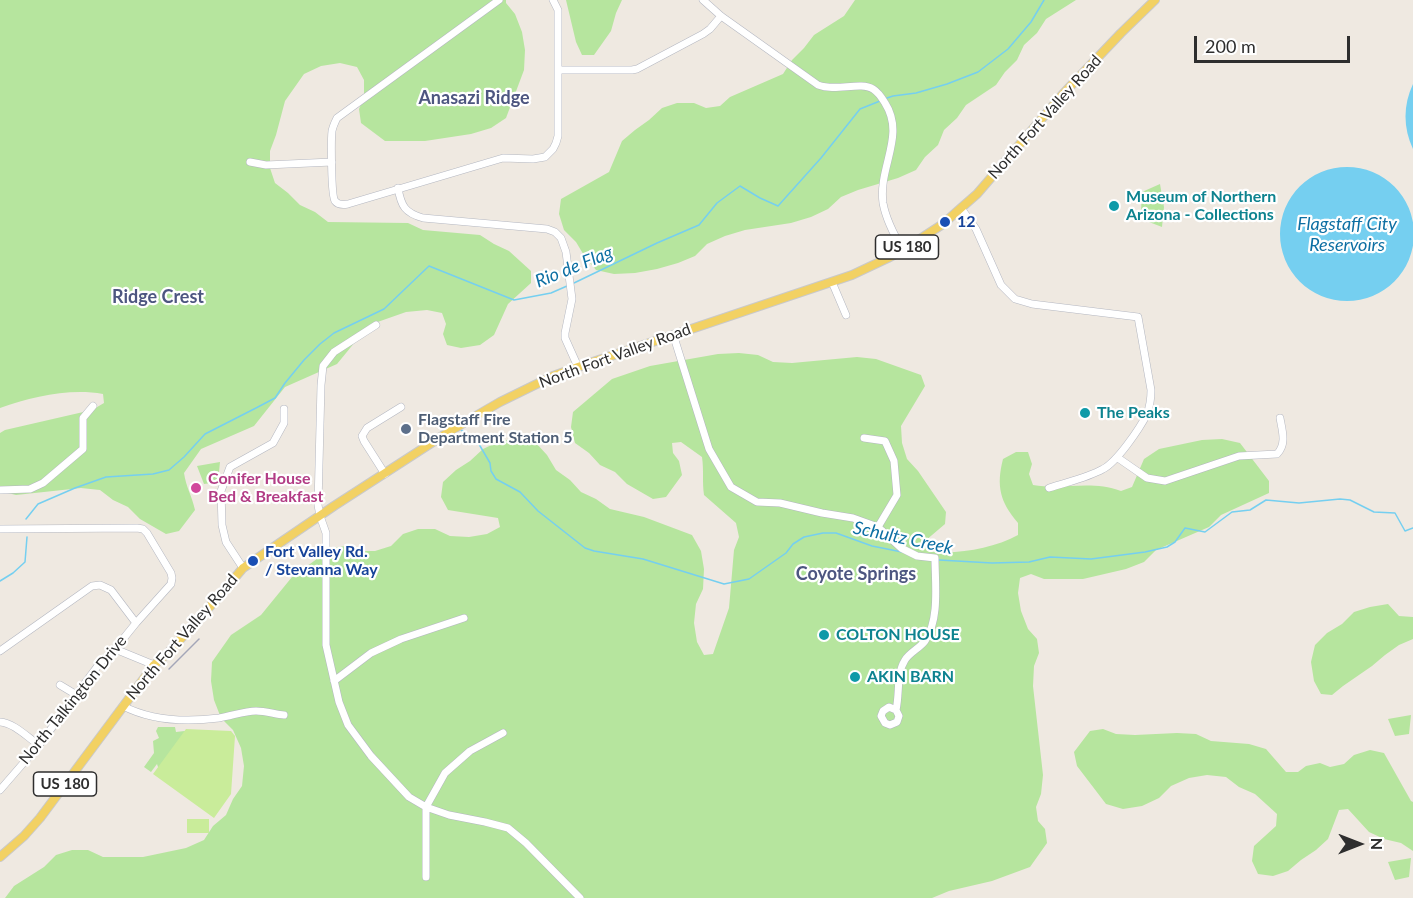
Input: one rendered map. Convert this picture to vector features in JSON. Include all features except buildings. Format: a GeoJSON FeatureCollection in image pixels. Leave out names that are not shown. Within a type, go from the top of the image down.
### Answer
{"type":"FeatureCollection","features":[{"type":"Feature","properties":{"kind":"main road","name":"North Fort Valley Road"},"geometry":{"type":"LineString","coordinates":[[0,857],[40,818],[154,665],[167,654],[243,568],[450,431],[500,402],[554,376],[832,282],[861,271],[903,250],[943,224],[961,208],[989,180],[1063,94],[1155,0]]}},
{"type":"Feature","properties":{"kind":"street"},"geometry":{"type":"LineString","coordinates":[[499,0],[337,118],[333,130],[332,162],[333,199],[337,203],[348,204],[503,158],[539,159],[550,153],[558,136],[558,10],[553,0]]}},
{"type":"Feature","properties":{"kind":"street"},"geometry":{"type":"LineString","coordinates":[[703,0],[721,16],[818,85],[835,88],[864,86],[878,93],[891,113],[894,127],[882,186],[883,203],[888,220],[903,250]]}},
{"type":"Feature","properties":{"kind":"street"},"geometry":{"type":"LineString","coordinates":[[558,70],[632,70],[704,34],[721,16]]}},
{"type":"Feature","properties":{"kind":"street"},"geometry":{"type":"LineString","coordinates":[[250,162],[266,165],[332,162]]}},
{"type":"Feature","properties":{"kind":"street"},"geometry":{"type":"LineString","coordinates":[[398,188],[405,210],[423,218],[547,229],[555,232],[565,245],[572,298],[564,333],[578,367]]}},
{"type":"Feature","properties":{"kind":"street"},"geometry":{"type":"LineString","coordinates":[[961,208],[976,229],[1001,285],[1015,299],[1032,304],[1138,317],[1151,390],[1146,415],[1118,458],[1104,469],[1049,488]]}},
{"type":"Feature","properties":{"kind":"street"},"geometry":{"type":"LineString","coordinates":[[832,282],[846,315]]}},
{"type":"Feature","properties":{"kind":"street"},"geometry":{"type":"LineString","coordinates":[[376,325],[334,352],[323,366],[321,385],[318,505],[326,533],[326,645],[339,702],[348,725],[371,756],[409,797],[426,807],[449,815],[508,828],[580,898]]}},
{"type":"Feature","properties":{"kind":"street"},"geometry":{"type":"LineString","coordinates":[[673,334],[709,449],[731,487],[757,502],[780,503],[853,518],[878,527],[901,548],[917,556],[935,558],[933,626],[925,642],[906,659],[899,676],[899,698],[896,710]]}},
{"type":"Feature","properties":{"kind":"street"},"geometry":{"type":"LineString","coordinates":[[0,490],[30,489],[43,483],[83,449],[83,418],[93,406]]}},
{"type":"Feature","properties":{"kind":"street"},"geometry":{"type":"LineString","coordinates":[[385,474],[362,436],[367,428],[402,406]]}},
{"type":"Feature","properties":{"kind":"street"},"geometry":{"type":"LineString","coordinates":[[243,568],[226,542],[222,525],[221,491],[230,467],[273,443],[284,423],[284,409]]}},
{"type":"Feature","properties":{"kind":"street"},"geometry":{"type":"LineString","coordinates":[[1118,458],[1147,478],[1165,481],[1239,456],[1277,454],[1283,448],[1280,418]]}},
{"type":"Feature","properties":{"kind":"street"},"geometry":{"type":"LineString","coordinates":[[864,438],[885,441],[894,461],[897,495],[878,527]]}},
{"type":"Feature","properties":{"kind":"street","name":"North Talkington Drive"},"geometry":{"type":"LineString","coordinates":[[0,529],[143,529],[172,578],[171,584],[100,663],[39,745],[0,790]]}},
{"type":"Feature","properties":{"kind":"street"},"geometry":{"type":"LineString","coordinates":[[0,651],[92,586],[100,585],[111,590],[136,623]]}},
{"type":"Feature","properties":{"kind":"street"},"geometry":{"type":"LineString","coordinates":[[334,681],[371,653],[401,639],[464,618]]}},
{"type":"Feature","properties":{"kind":"street"},"geometry":{"type":"LineString","coordinates":[[115,649],[154,665]]}},
{"type":"Feature","properties":{"kind":"street"},"geometry":{"type":"LineString","coordinates":[[60,685],[75,694]]}},
{"type":"Feature","properties":{"kind":"street"},"geometry":{"type":"LineString","coordinates":[[123,706],[159,718],[192,720],[220,718],[256,711],[284,715]]}},
{"type":"Feature","properties":{"kind":"street"},"geometry":{"type":"LineString","coordinates":[[0,722],[11,725],[39,745]]}},
{"type":"Feature","properties":{"kind":"street"},"geometry":{"type":"LineString","coordinates":[[426,877],[426,807],[445,773],[470,751],[503,733]]}},
{"type":"Feature","properties":{"kind":"green space"},"geometry":{"type":"Polygon","coordinates":[[[0,0],[506,0],[522,32],[525,50],[524,70],[506,118],[491,128],[471,134],[425,141],[385,141],[361,123],[359,109],[364,97],[364,80],[357,67],[340,63],[321,66],[304,74],[285,101],[270,151],[270,168],[275,183],[300,205],[315,212],[328,222],[408,223],[423,230],[480,235],[509,251],[531,271],[531,283],[508,304],[494,335],[480,345],[461,348],[447,345],[443,334],[446,324],[442,313],[427,310],[406,312],[369,325],[337,364],[285,387],[254,426],[201,449],[184,473],[195,510],[179,531],[166,534],[140,519],[128,507],[113,500],[100,490],[81,488],[16,495],[0,491],[0,433],[92,410],[104,403],[103,394],[77,392],[38,397],[0,408],[0,0]]]}},
{"type":"Feature","properties":{"kind":"green space"},"geometry":{"type":"Polygon","coordinates":[[[566,0],[622,0],[611,31],[594,55],[582,55],[576,42],[566,0]]]}},
{"type":"Feature","properties":{"kind":"green space"},"geometry":{"type":"Polygon","coordinates":[[[855,0],[1076,0],[1046,19],[1037,33],[1024,45],[1017,60],[996,85],[966,105],[957,118],[944,130],[938,145],[925,157],[916,170],[841,197],[828,209],[811,217],[725,236],[707,244],[695,256],[678,263],[635,273],[614,274],[596,270],[576,242],[564,230],[559,214],[561,199],[609,172],[622,141],[662,108],[677,103],[694,103],[706,108],[720,106],[730,97],[783,74],[814,35],[844,16],[855,0]]]}},
{"type":"Feature","properties":{"kind":"green space"},"geometry":{"type":"Polygon","coordinates":[[[1160,184],[1164,207],[1162,227],[1149,222],[1141,211],[1142,192],[1160,184]]]}},
{"type":"Feature","properties":{"kind":"green space"},"geometry":{"type":"Polygon","coordinates":[[[718,354],[758,355],[773,362],[792,363],[857,357],[876,359],[921,375],[925,386],[901,426],[902,443],[907,459],[946,512],[945,524],[925,541],[927,551],[974,550],[1018,535],[1018,523],[1003,501],[1000,486],[1003,459],[1016,452],[1028,452],[1032,464],[1029,474],[1033,485],[1099,486],[1121,491],[1132,487],[1144,459],[1159,449],[1202,440],[1222,439],[1240,443],[1269,481],[1269,493],[1221,515],[1209,527],[1156,550],[1144,562],[1126,569],[1083,579],[1044,579],[1031,574],[1020,578],[1018,593],[1021,611],[1028,629],[1037,639],[1039,653],[1034,666],[1033,686],[1043,775],[1041,794],[1036,807],[1038,821],[1045,829],[1047,843],[1030,867],[992,881],[949,891],[932,898],[5,898],[14,886],[44,867],[56,855],[72,850],[88,850],[103,857],[143,857],[186,848],[204,840],[213,826],[226,815],[242,786],[244,766],[241,748],[233,730],[221,718],[214,700],[211,681],[212,662],[231,635],[261,615],[292,577],[332,548],[346,546],[359,551],[375,551],[391,546],[403,534],[418,529],[435,529],[450,536],[469,537],[487,534],[500,527],[498,518],[448,510],[441,497],[443,482],[483,449],[500,441],[518,438],[536,443],[556,470],[581,492],[610,509],[644,517],[692,535],[701,551],[704,569],[703,589],[696,604],[694,623],[697,642],[704,655],[713,654],[729,608],[734,550],[739,537],[736,523],[704,495],[702,457],[681,442],[672,443],[673,453],[679,461],[682,475],[666,497],[653,499],[627,484],[615,472],[600,465],[575,443],[571,427],[573,412],[612,379],[650,366],[718,354]]]}},
{"type":"Feature","properties":{"kind":"green space"},"geometry":{"type":"Polygon","coordinates":[[[220,462],[218,482],[204,484],[197,466],[220,462]]]}},
{"type":"Feature","properties":{"kind":"green space"},"geometry":{"type":"Polygon","coordinates":[[[1388,604],[1399,616],[1413,617],[1413,639],[1399,645],[1332,695],[1321,694],[1314,681],[1311,662],[1315,645],[1354,612],[1388,604]]]}},
{"type":"Feature","properties":{"kind":"green space"},"geometry":{"type":"Polygon","coordinates":[[[1411,715],[1409,734],[1395,736],[1388,719],[1411,715]]]}},
{"type":"Feature","properties":{"kind":"green space"},"geometry":{"type":"Polygon","coordinates":[[[158,727],[175,727],[176,732],[193,730],[161,776],[157,764],[151,772],[144,767],[154,753],[153,741],[159,738],[156,731],[158,727]]]}},
{"type":"Feature","properties":{"kind":"green space"},"geometry":{"type":"Polygon","coordinates":[[[186,729],[231,731],[235,736],[231,794],[214,818],[153,774],[186,729]]]}},
{"type":"Feature","properties":{"kind":"green space"},"geometry":{"type":"Polygon","coordinates":[[[1103,729],[1116,734],[1196,734],[1211,741],[1249,744],[1266,749],[1286,772],[1298,772],[1306,766],[1320,763],[1330,767],[1344,764],[1354,755],[1370,750],[1384,753],[1413,802],[1413,851],[1401,843],[1369,832],[1348,809],[1339,810],[1328,839],[1316,850],[1288,871],[1273,876],[1258,874],[1252,861],[1254,846],[1276,826],[1277,814],[1255,794],[1239,787],[1226,777],[1207,775],[1189,778],[1171,786],[1159,798],[1142,806],[1123,809],[1106,804],[1077,766],[1074,752],[1090,731],[1103,729]]]}},
{"type":"Feature","properties":{"kind":"green space"},"geometry":{"type":"Polygon","coordinates":[[[187,819],[209,819],[209,833],[187,833],[187,819]]]}},
{"type":"Feature","properties":{"kind":"green space"},"geometry":{"type":"Polygon","coordinates":[[[1411,858],[1409,877],[1395,880],[1388,862],[1411,858]]]}},
{"type":"Feature","properties":{"kind":"water"},"geometry":{"type":"Polygon","coordinates":[[[1413,84],[1413,149],[1407,133],[1406,108],[1413,84]]]}},
{"type":"Feature","properties":{"kind":"water","name":"Flagstaff City Reservoirs"},"geometry":{"type":"Polygon","coordinates":[[[1347,167],[1372,172],[1394,187],[1409,209],[1414,234],[1409,259],[1394,281],[1372,296],[1347,301],[1322,296],[1300,281],[1285,259],[1280,234],[1285,209],[1300,187],[1322,172],[1347,167]]]}},
{"type":"Feature","properties":{"kind":"waterway","name":"Rio de Flag"},"geometry":{"type":"LineString","coordinates":[[887,98],[916,93],[978,72],[1008,49],[1031,22],[1044,0]]}},
{"type":"Feature","properties":{"kind":"waterway","name":"Rio de Flag"},"geometry":{"type":"LineString","coordinates":[[574,283],[699,225],[717,203],[740,186],[778,206],[821,158],[860,109],[880,101]]}},
{"type":"Feature","properties":{"kind":"waterway","name":"Rio de Flag"},"geometry":{"type":"LineString","coordinates":[[26,519],[38,504],[106,477],[153,474],[169,470],[205,434],[275,398],[304,360],[320,344],[334,333],[384,309],[429,266],[514,300],[551,293],[567,286]]}},
{"type":"Feature","properties":{"kind":"waterway","name":"Schultz Creek"},"geometry":{"type":"LineString","coordinates":[[461,430],[476,439],[496,479],[520,492],[538,511],[585,548],[594,551],[643,559],[724,584],[749,579],[804,537],[823,533],[836,533],[872,546],[902,552]]}},
{"type":"Feature","properties":{"kind":"waterway","name":"Schultz Creek"},"geometry":{"type":"LineString","coordinates":[[939,560],[992,563],[1029,562],[1050,557],[1091,559],[1145,552],[1167,547],[1175,542],[1185,528],[1205,532],[1232,512],[1250,510],[1266,500],[1299,503],[1350,500],[1374,512],[1395,513],[1405,531],[1413,528]]}},
{"type":"Feature","properties":{"kind":"waterway","name":"Rio de Flag"},"geometry":{"type":"LineString","coordinates":[[0,581],[25,562],[27,537]]}},
{"type":"Feature","properties":{"kind":"railway"},"geometry":{"type":"LineString","coordinates":[[169,669],[199,639]]}},
{"type":"Feature","properties":{"kind":"place","name":"Museum of Northern Arizona - Collections"},"geometry":{"type":"Point","coordinates":[1114,206]}},
{"type":"Feature","properties":{"kind":"place","name":"12"},"geometry":{"type":"Point","coordinates":[945,222]}},
{"type":"Feature","properties":{"kind":"place","name":"The Peaks"},"geometry":{"type":"Point","coordinates":[1085,413]}},
{"type":"Feature","properties":{"kind":"place","name":"Flagstaff Fire Department Station 5"},"geometry":{"type":"Point","coordinates":[406,429]}},
{"type":"Feature","properties":{"kind":"place","name":"Conifer House Bed & Breakfast"},"geometry":{"type":"Point","coordinates":[196,488]}},
{"type":"Feature","properties":{"kind":"place","name":"Fort Valley Rd. / Stevanna Way"},"geometry":{"type":"Point","coordinates":[253,561]}},
{"type":"Feature","properties":{"kind":"place","name":"COLTON HOUSE"},"geometry":{"type":"Point","coordinates":[824,635]}},
{"type":"Feature","properties":{"kind":"place","name":"AKIN BARN"},"geometry":{"type":"Point","coordinates":[855,677]}},
{"type":"Feature","properties":{"kind":"district","name":"Anasazi Ridge"},"geometry":{"type":"Point","coordinates":[474,98]}},
{"type":"Feature","properties":{"kind":"district","name":"Ridge Crest"},"geometry":{"type":"Point","coordinates":[158,297]}},
{"type":"Feature","properties":{"kind":"district","name":"Coyote Springs"},"geometry":{"type":"Point","coordinates":[856,574]}}]}
